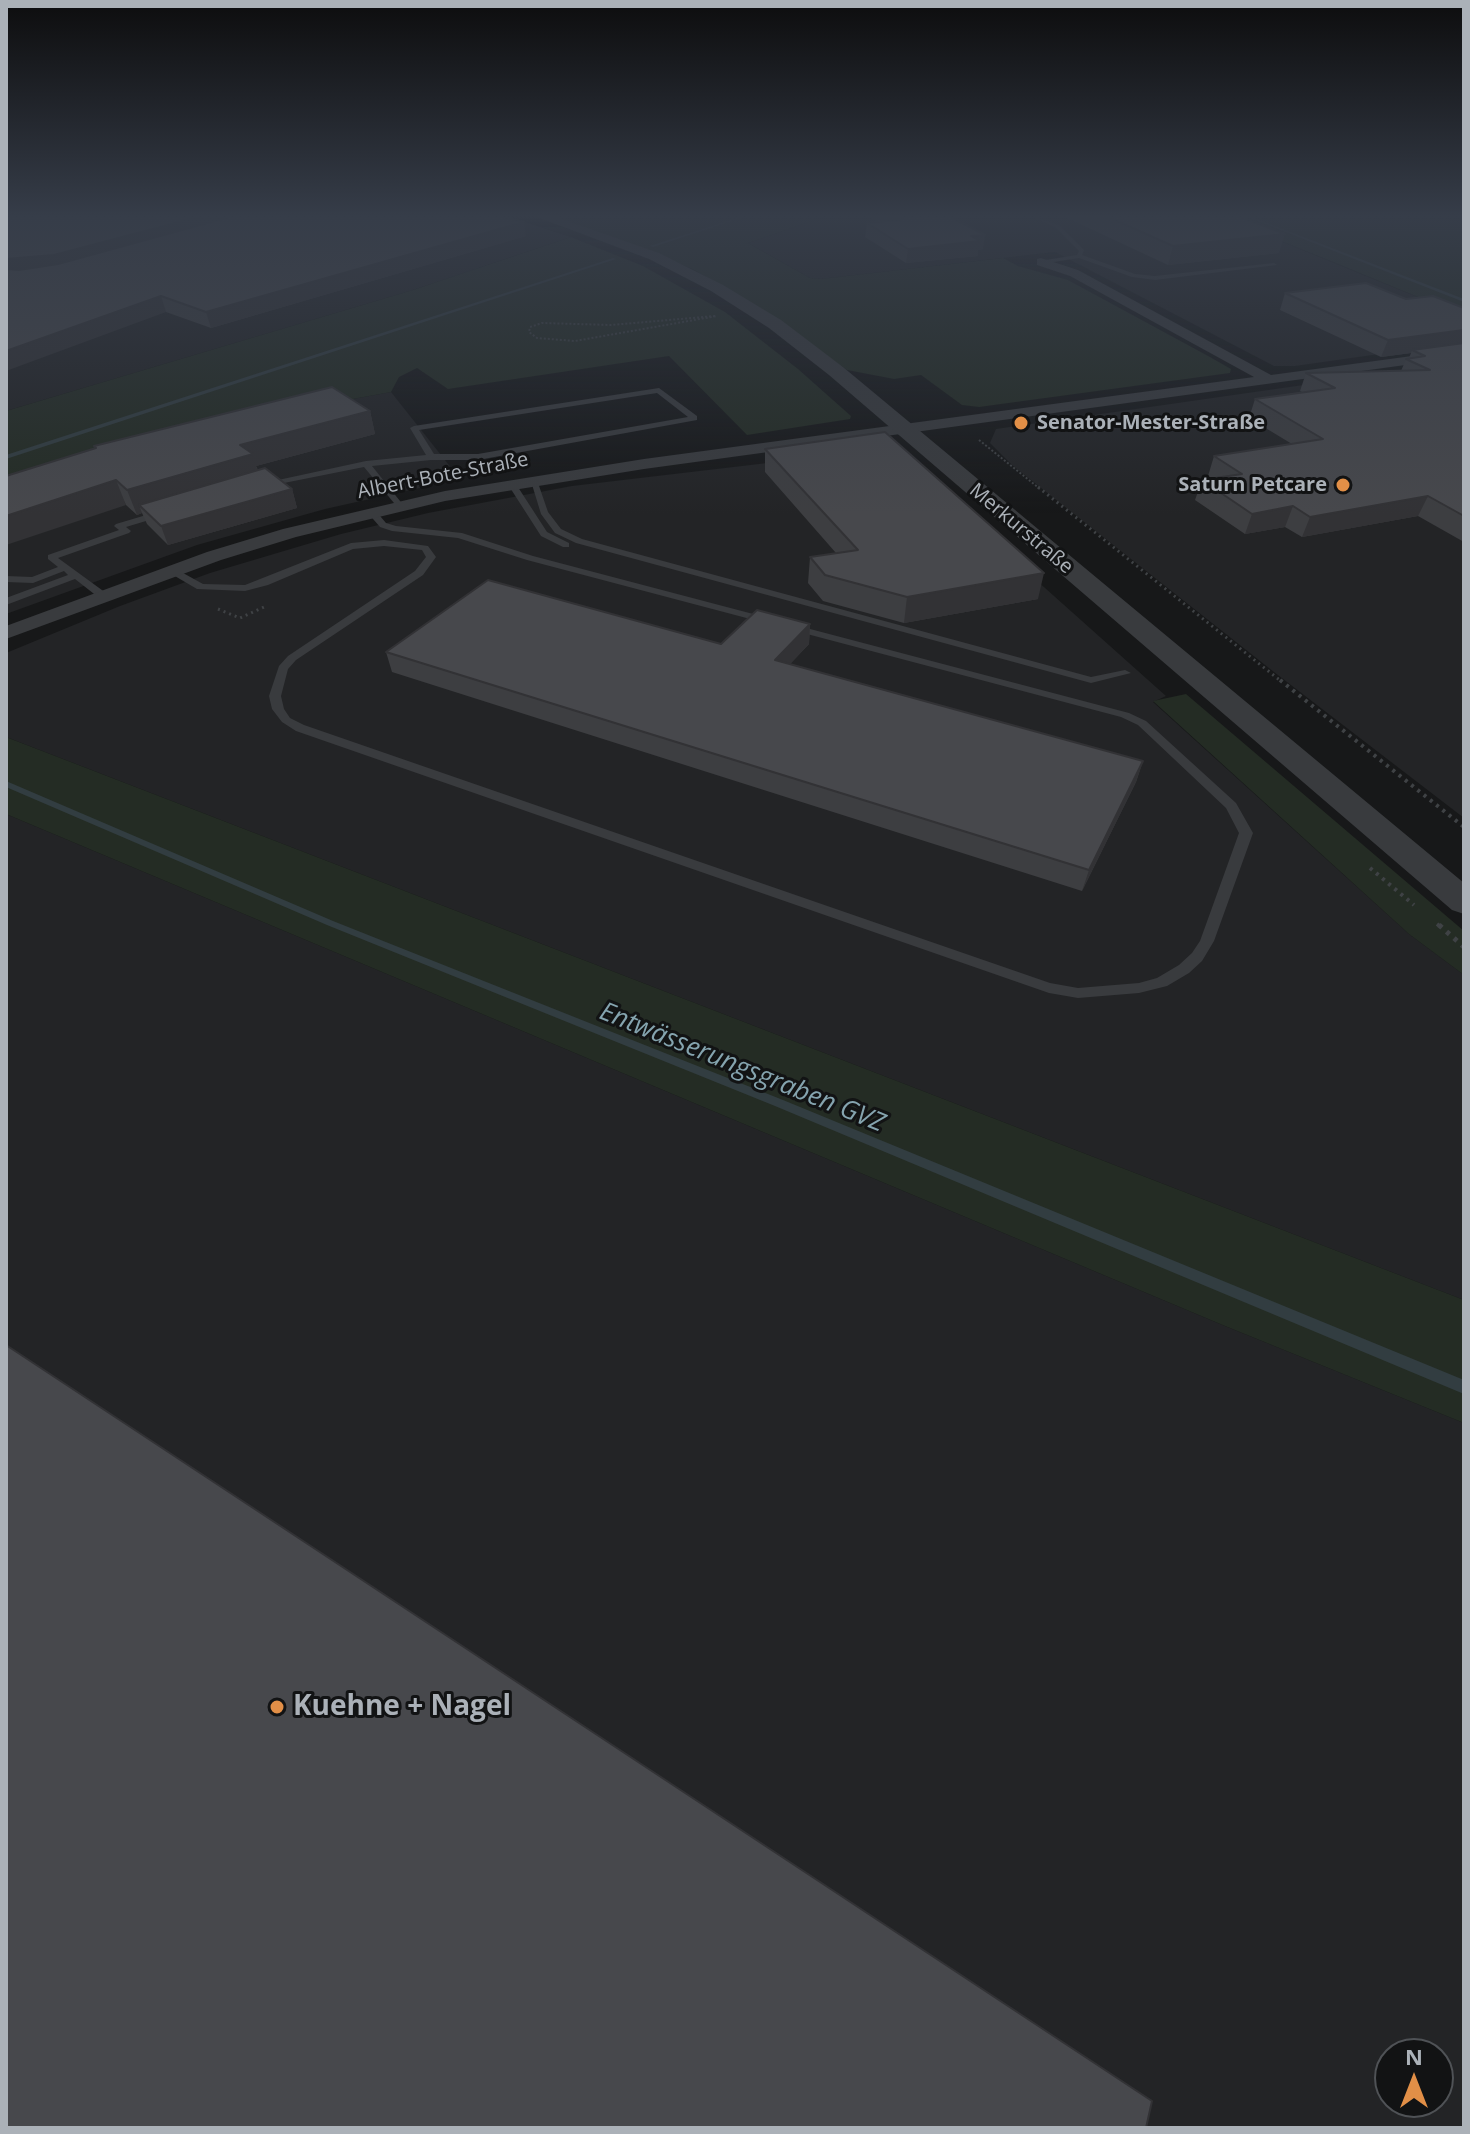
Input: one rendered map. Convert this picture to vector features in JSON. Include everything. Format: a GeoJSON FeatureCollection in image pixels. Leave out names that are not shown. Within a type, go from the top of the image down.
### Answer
{"type":"FeatureCollection","features":[{"type":"Feature","properties":{"kind":"street","name":"Merkurstraße"},"geometry":{"type":"LineString","coordinates":[[762,316],[815,354],[1464,902]]}},
{"type":"Feature","properties":{"kind":"street"},"geometry":{"type":"LineString","coordinates":[[1152,316],[1272,381]]}},
{"type":"Feature","properties":{"kind":"street"},"geometry":{"type":"LineString","coordinates":[[905,430],[1464,353]]}},
{"type":"Feature","properties":{"kind":"street","name":"Albert-Bote-Straße"},"geometry":{"type":"LineString","coordinates":[[6,633],[171,570],[372,512],[511,483],[905,430]]}},
{"type":"Feature","properties":{"kind":"lane"},"geometry":{"type":"LineString","coordinates":[[240,490],[271,481],[366,464],[431,457],[478,457],[694,418],[659,390],[414,428],[431,457]]}},
{"type":"Feature","properties":{"kind":"lane"},"geometry":{"type":"LineString","coordinates":[[366,464],[399,506]]}},
{"type":"Feature","properties":{"kind":"lane"},"geometry":{"type":"LineString","coordinates":[[533,480],[544,512],[558,531],[579,541],[1091,680],[1125,673]]}},
{"type":"Feature","properties":{"kind":"lane"},"geometry":{"type":"LineString","coordinates":[[511,483],[544,534],[565,544],[732,583]]}},
{"type":"Feature","properties":{"kind":"lane"},"geometry":{"type":"LineString","coordinates":[[102,595],[51,557],[126,531],[119,526],[180,508]]}},
{"type":"Feature","properties":{"kind":"lane"},"geometry":{"type":"LineString","coordinates":[[171,570],[186,582],[201,587],[245,588],[351,546],[384,543],[425,548],[431,557],[419,573],[292,658],[283,668],[275,696],[278,709],[286,720],[300,728],[1049,988],[1100,992],[1151,985],[1184,969],[1197,957],[1207,941],[1246,833],[1231,806],[1142,723],[1125,715],[530,558],[459,535],[395,529],[383,525],[372,512]]}},
{"type":"Feature","properties":{"kind":"lane"},"geometry":{"type":"LineString","coordinates":[[6,579],[33,580],[64,568]]}},
{"type":"Feature","properties":{"kind":"lane"},"geometry":{"type":"LineString","coordinates":[[6,602],[74,576]]}},
{"type":"Feature","properties":{"kind":"path"},"geometry":{"type":"LineString","coordinates":[[715,316],[575,341],[537,338],[529,332],[530,327],[542,323],[611,325],[715,316]]}},
{"type":"Feature","properties":{"kind":"path"},"geometry":{"type":"LineString","coordinates":[[978,431],[980,442],[985,447],[1464,827]]}},
{"type":"Feature","properties":{"kind":"shaded area"},"geometry":{"type":"Polygon","coordinates":[[[6,316],[327,316],[6,411],[6,316]]]}},
{"type":"Feature","properties":{"kind":"shaded area"},"geometry":{"type":"Polygon","coordinates":[[[327,316],[730,316],[798,369],[851,416],[850,419],[747,435],[669,356],[448,389],[417,368],[399,377],[391,392],[292,410],[6,496],[6,411],[327,316]]]}},
{"type":"Feature","properties":{"kind":"shaded area"},"geometry":{"type":"Polygon","coordinates":[[[771,316],[1133,316],[1231,369],[1230,373],[979,407],[962,405],[921,375],[894,379],[847,370],[771,316]]]}},
{"type":"Feature","properties":{"kind":"shaded area"},"geometry":{"type":"Polygon","coordinates":[[[1177,316],[1464,316],[1464,342],[1295,366],[1274,366],[1177,316]]]}},
{"type":"Feature","properties":{"kind":"shaded area"},"geometry":{"type":"Polygon","coordinates":[[[1464,362],[1464,818],[1012,465],[990,443],[996,429],[1464,362]]]}},
{"type":"Feature","properties":{"kind":"shaded area"},"geometry":{"type":"Polygon","coordinates":[[[391,392],[460,479],[325,509],[197,545],[6,614],[6,496],[292,410],[391,392]]]}},
{"type":"Feature","properties":{"kind":"shaded area"},"geometry":{"type":"Polygon","coordinates":[[[878,450],[895,454],[1166,696],[1153,702],[1409,934],[1464,975],[1464,1300],[6,737],[6,653],[210,573],[341,534],[428,513],[572,486],[878,450]]]}},
{"type":"Feature","properties":{"kind":"shaded area"},"geometry":{"type":"Polygon","coordinates":[[[1186,694],[1464,931],[1464,975],[1409,934],[1153,701],[1186,694]]]}},
{"type":"Feature","properties":{"kind":"shaded area"},"geometry":{"type":"Polygon","coordinates":[[[6,737],[1464,1300],[1464,1423],[1225,1326],[6,814],[6,737]]]}},
{"type":"Feature","properties":{"kind":"shaded area"},"geometry":{"type":"Polygon","coordinates":[[[6,814],[1225,1326],[1464,1423],[1464,2128],[6,2128],[6,814]]]}},
{"type":"Feature","properties":{"kind":"building"},"geometry":{"type":"Polygon","coordinates":[[[6,316],[106,316],[6,351],[6,316]]]}},
{"type":"Feature","properties":{"kind":"building"},"geometry":{"type":"Polygon","coordinates":[[[1334,316],[1464,316],[1464,330],[1388,340],[1334,316]]]}},
{"type":"Feature","properties":{"kind":"building"},"geometry":{"type":"Polygon","coordinates":[[[1464,343],[1464,516],[1428,496],[1310,517],[1293,506],[1252,514],[1202,480],[1242,474],[1214,456],[1323,439],[1255,399],[1335,388],[1306,373],[1430,370],[1406,359],[1425,356],[1412,350],[1464,343]]]}},
{"type":"Feature","properties":{"kind":"building"},"geometry":{"type":"Polygon","coordinates":[[[332,387],[370,411],[240,445],[253,454],[127,490],[116,480],[6,516],[6,476],[96,448],[94,446],[332,387]]]}},
{"type":"Feature","properties":{"kind":"building"},"geometry":{"type":"Polygon","coordinates":[[[885,432],[1044,573],[907,597],[825,575],[810,557],[858,550],[765,449],[885,432]]]}},
{"type":"Feature","properties":{"kind":"building"},"geometry":{"type":"Polygon","coordinates":[[[265,468],[292,489],[161,526],[139,505],[265,468]]]}},
{"type":"Feature","properties":{"kind":"building"},"geometry":{"type":"Polygon","coordinates":[[[488,580],[721,644],[757,610],[810,624],[775,660],[1143,761],[1089,870],[386,652],[488,580]]]}},
{"type":"Feature","properties":{"kind":"building","name":"Kuehne + Nagel"},"geometry":{"type":"Polygon","coordinates":[[[6,1345],[1152,2101],[1146,2128],[6,2128],[6,1345]]]}},
{"type":"Feature","properties":{"kind":"waterway"},"geometry":{"type":"LineString","coordinates":[[6,457],[440,316]]}},
{"type":"Feature","properties":{"kind":"waterway","name":"Entwässerungsgraben GVZ"},"geometry":{"type":"LineString","coordinates":[[6,784],[330,923],[779,1103],[1464,1387]]}},
{"type":"Feature","properties":{"kind":"place","name":"Senator-Mester-Straße"},"geometry":{"type":"Point","coordinates":[1021,423]}},
{"type":"Feature","properties":{"kind":"place","name":"Saturn Petcare"},"geometry":{"type":"Point","coordinates":[1343,485]}},
{"type":"Feature","properties":{"kind":"place","name":"Kuehne + Nagel"},"geometry":{"type":"Point","coordinates":[277,1707]}}]}
